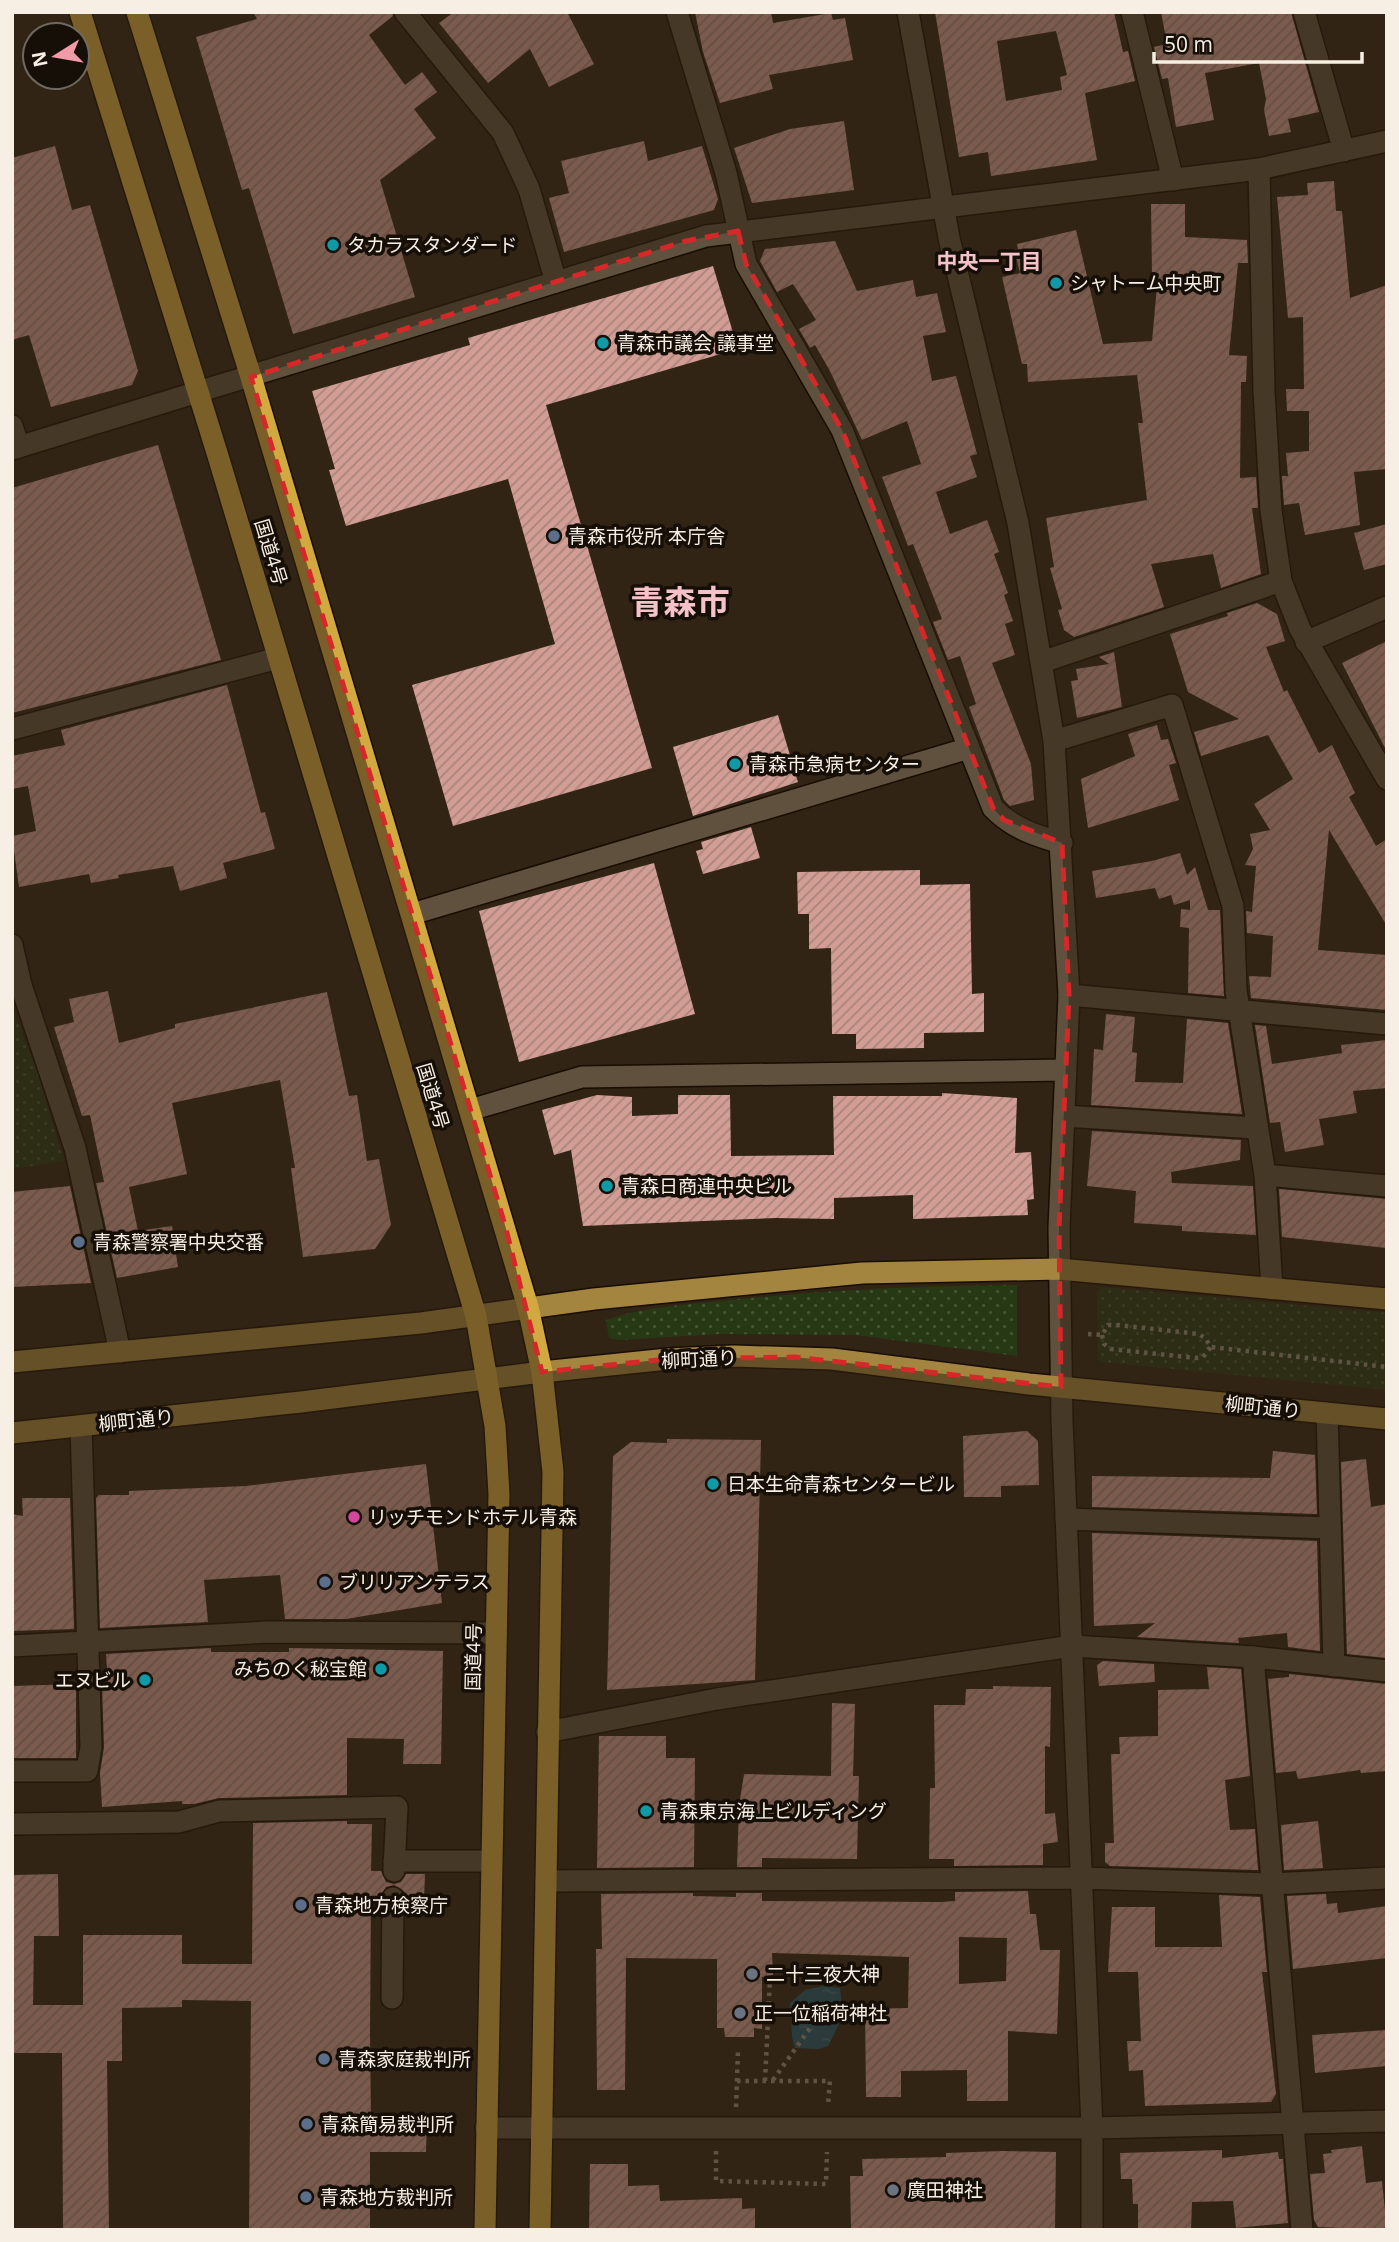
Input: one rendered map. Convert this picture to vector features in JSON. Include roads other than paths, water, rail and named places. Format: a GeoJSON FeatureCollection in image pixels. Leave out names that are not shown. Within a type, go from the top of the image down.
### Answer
{"type":"FeatureCollection","features":[{"type":"Feature","properties":{"kind":"highway","name":"国道4号"},"geometry":{"type":"LineString","coordinates":[[80,12],[199,393],[476,1316],[489,1380],[499,1494],[485,2230]]}},
{"type":"Feature","properties":{"kind":"highway","name":"国道4号"},"geometry":{"type":"LineString","coordinates":[[137,12],[251,377],[412,915],[528,1307],[542,1372],[553,1472],[540,2230]]}},
{"type":"Feature","properties":{"kind":"main road"},"geometry":{"type":"LineString","coordinates":[[12,1362],[476,1316],[528,1307],[862,1273],[1059,1269],[1387,1299]]}},
{"type":"Feature","properties":{"kind":"main road","name":"柳町通り"},"geometry":{"type":"LineString","coordinates":[[12,1433],[668,1359],[795,1357],[1061,1387],[1387,1419]]}},
{"type":"Feature","properties":{"kind":"street"},"geometry":{"type":"LineString","coordinates":[[405,12],[503,133],[529,189],[556,282]]}},
{"type":"Feature","properties":{"kind":"street"},"geometry":{"type":"LineString","coordinates":[[677,12],[726,173],[746,264],[842,430],[993,808],[1004,820],[1035,835],[1062,843]]}},
{"type":"Feature","properties":{"kind":"street"},"geometry":{"type":"LineString","coordinates":[[908,12],[943,208],[1018,523],[1054,741],[1069,995],[1059,1269],[1061,1387],[1092,2128],[1092,2230]]}},
{"type":"Feature","properties":{"kind":"street"},"geometry":{"type":"LineString","coordinates":[[1132,12],[1173,180]]}},
{"type":"Feature","properties":{"kind":"street"},"geometry":{"type":"LineString","coordinates":[[1304,12],[1344,151]]}},
{"type":"Feature","properties":{"kind":"street"},"geometry":{"type":"LineString","coordinates":[[12,426],[15,448],[686,241],[738,231],[1259,169],[1385,145]]}},
{"type":"Feature","properties":{"kind":"street"},"geometry":{"type":"LineString","coordinates":[[1259,169],[1265,404],[1271,511],[1281,581],[1306,642],[1387,779]]}},
{"type":"Feature","properties":{"kind":"street"},"geometry":{"type":"LineString","coordinates":[[1042,662],[1281,581]]}},
{"type":"Feature","properties":{"kind":"street"},"geometry":{"type":"LineString","coordinates":[[1306,642],[1387,607]]}},
{"type":"Feature","properties":{"kind":"street"},"geometry":{"type":"LineString","coordinates":[[12,729],[278,658]]}},
{"type":"Feature","properties":{"kind":"street"},"geometry":{"type":"LineString","coordinates":[[1054,741],[1172,705],[1233,906],[1239,1010],[1265,1175],[1272,1289]]}},
{"type":"Feature","properties":{"kind":"street"},"geometry":{"type":"LineString","coordinates":[[412,915],[969,748]]}},
{"type":"Feature","properties":{"kind":"street"},"geometry":{"type":"LineString","coordinates":[[12,945],[21,985],[75,1148],[120,1352]]}},
{"type":"Feature","properties":{"kind":"street"},"geometry":{"type":"LineString","coordinates":[[1069,995],[1387,1024]]}},
{"type":"Feature","properties":{"kind":"street"},"geometry":{"type":"LineString","coordinates":[[470,1110],[582,1077],[1065,1070]]}},
{"type":"Feature","properties":{"kind":"street"},"geometry":{"type":"LineString","coordinates":[[1064,1116],[1256,1128]]}},
{"type":"Feature","properties":{"kind":"street"},"geometry":{"type":"LineString","coordinates":[[1265,1175],[1387,1186]]}},
{"type":"Feature","properties":{"kind":"street"},"geometry":{"type":"LineString","coordinates":[[1327,1413],[1334,1666]]}},
{"type":"Feature","properties":{"kind":"street"},"geometry":{"type":"LineString","coordinates":[[12,1771],[87,1771],[91,1747],[85,1473],[81,1426]]}},
{"type":"Feature","properties":{"kind":"street"},"geometry":{"type":"LineString","coordinates":[[1066,1519],[1330,1528]]}},
{"type":"Feature","properties":{"kind":"street"},"geometry":{"type":"LineString","coordinates":[[12,1646],[268,1632],[496,1633]]}},
{"type":"Feature","properties":{"kind":"street"},"geometry":{"type":"LineString","coordinates":[[547,1732],[717,1699],[1072,1646],[1253,1657],[1387,1671]]}},
{"type":"Feature","properties":{"kind":"street"},"geometry":{"type":"LineString","coordinates":[[1253,1657],[1302,2230]]}},
{"type":"Feature","properties":{"kind":"street"},"geometry":{"type":"LineString","coordinates":[[12,1824],[179,1822],[219,1811],[397,1807],[394,1866],[492,1861]]}},
{"type":"Feature","properties":{"kind":"street"},"geometry":{"type":"LineString","coordinates":[[546,1881],[1081,1878],[1272,1884],[1387,1878]]}},
{"type":"Feature","properties":{"kind":"street"},"geometry":{"type":"LineString","coordinates":[[392,1998],[393,1898]]}},
{"type":"Feature","properties":{"kind":"street"},"geometry":{"type":"LineString","coordinates":[[486,2127],[828,2125],[1092,2128],[1387,2121]]}},
{"type":"Feature","properties":{"kind":"water"},"geometry":{"type":"Polygon","coordinates":[[[823,1986],[840,1988],[843,2016],[828,2046],[819,2049],[795,2048],[790,2003],[805,1990],[823,1986]]]}},
{"type":"Feature","properties":{"kind":"place","name":"タカラスタンダード"},"geometry":{"type":"Point","coordinates":[333,245]}},
{"type":"Feature","properties":{"kind":"place","name":"シャトーム中央町"},"geometry":{"type":"Point","coordinates":[1056,283]}},
{"type":"Feature","properties":{"kind":"place","name":"青森市議会 議事堂"},"geometry":{"type":"Point","coordinates":[603,343]}},
{"type":"Feature","properties":{"kind":"place","name":"青森市役所 本庁舎"},"geometry":{"type":"Point","coordinates":[554,536]}},
{"type":"Feature","properties":{"kind":"place","name":"青森市急病センター"},"geometry":{"type":"Point","coordinates":[735,764]}},
{"type":"Feature","properties":{"kind":"place","name":"青森日商連中央ビル"},"geometry":{"type":"Point","coordinates":[607,1186]}},
{"type":"Feature","properties":{"kind":"place","name":"青森警察署中央交番"},"geometry":{"type":"Point","coordinates":[79,1242]}},
{"type":"Feature","properties":{"kind":"place","name":"日本生命青森センタービル"},"geometry":{"type":"Point","coordinates":[713,1484]}},
{"type":"Feature","properties":{"kind":"place","name":"リッチモンドホテル青森"},"geometry":{"type":"Point","coordinates":[354,1517]}},
{"type":"Feature","properties":{"kind":"place","name":"ブリリアンテラス"},"geometry":{"type":"Point","coordinates":[325,1582]}},
{"type":"Feature","properties":{"kind":"place","name":"みちのく秘宝館"},"geometry":{"type":"Point","coordinates":[381,1669]}},
{"type":"Feature","properties":{"kind":"place","name":"エヌビル"},"geometry":{"type":"Point","coordinates":[145,1680]}},
{"type":"Feature","properties":{"kind":"place","name":"青森東京海上ビルディング"},"geometry":{"type":"Point","coordinates":[646,1811]}},
{"type":"Feature","properties":{"kind":"place","name":"青森地方検察庁"},"geometry":{"type":"Point","coordinates":[301,1905]}},
{"type":"Feature","properties":{"kind":"place","name":"二十三夜大神"},"geometry":{"type":"Point","coordinates":[752,1974]}},
{"type":"Feature","properties":{"kind":"place","name":"正一位稲荷神社"},"geometry":{"type":"Point","coordinates":[740,2013]}},
{"type":"Feature","properties":{"kind":"place","name":"青森家庭裁判所"},"geometry":{"type":"Point","coordinates":[324,2059]}},
{"type":"Feature","properties":{"kind":"place","name":"青森簡易裁判所"},"geometry":{"type":"Point","coordinates":[307,2124]}},
{"type":"Feature","properties":{"kind":"place","name":"廣田神社"},"geometry":{"type":"Point","coordinates":[893,2190]}},
{"type":"Feature","properties":{"kind":"place","name":"青森地方裁判所"},"geometry":{"type":"Point","coordinates":[306,2197]}},
{"type":"Feature","properties":{"kind":"district","name":"中央一丁目"},"geometry":{"type":"Point","coordinates":[989,262]}},
{"type":"Feature","properties":{"kind":"district","name":"青森市"},"geometry":{"type":"Point","coordinates":[680,602]}}]}
